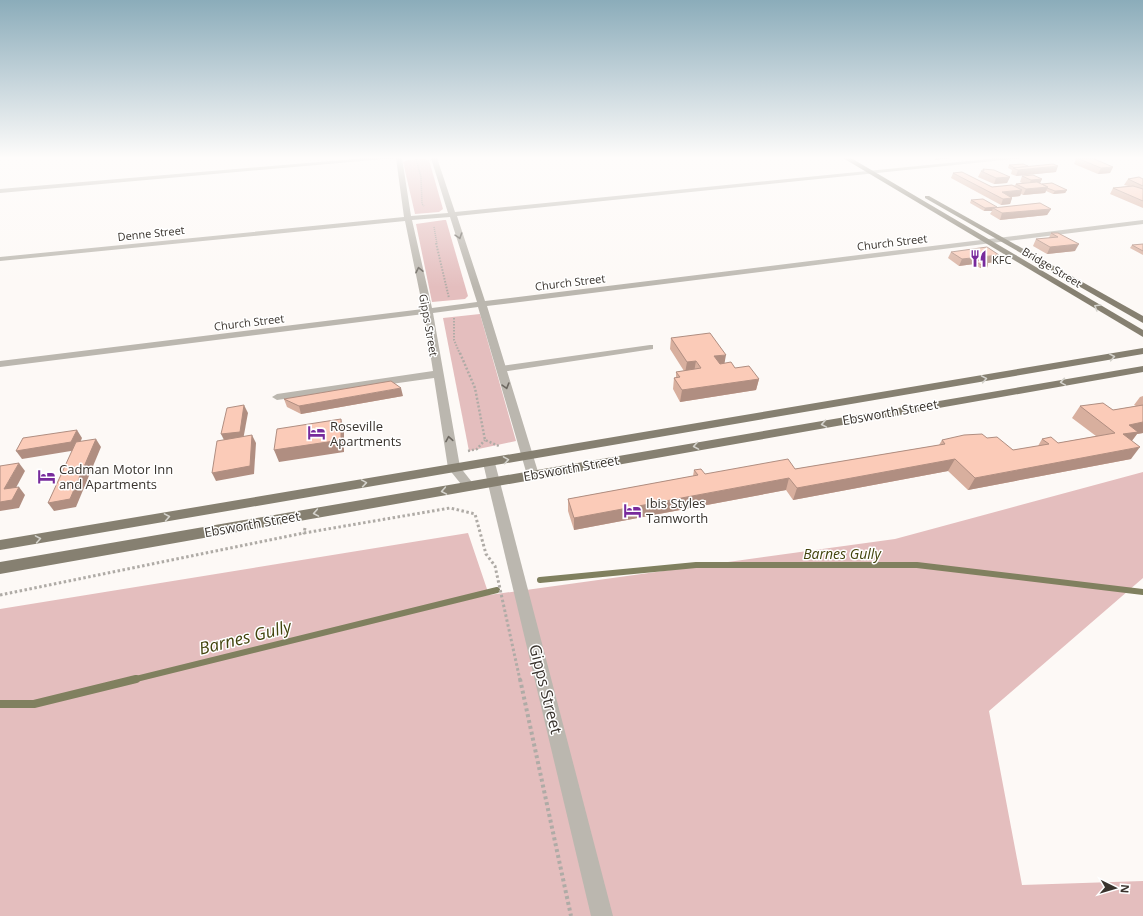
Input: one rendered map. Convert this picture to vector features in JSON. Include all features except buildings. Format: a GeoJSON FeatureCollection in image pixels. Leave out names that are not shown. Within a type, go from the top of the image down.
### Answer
{"type":"FeatureCollection","features":[{"type":"Feature","properties":{"kind":"main road","name":"Bridge Street"},"geometry":{"type":"LineString","coordinates":[[918,201],[1143,334]]}},
{"type":"Feature","properties":{"kind":"main road","name":"Bridge Street"},"geometry":{"type":"LineString","coordinates":[[935,201],[1143,320]]}},
{"type":"Feature","properties":{"kind":"main road","name":"Ebsworth Street"},"geometry":{"type":"LineString","coordinates":[[0,545],[1143,351]]}},
{"type":"Feature","properties":{"kind":"main road","name":"Ebsworth Street"},"geometry":{"type":"LineString","coordinates":[[0,568],[1143,369]]}},
{"type":"Feature","properties":{"kind":"street","name":"Gipps Street"},"geometry":{"type":"LineString","coordinates":[[405,201],[428,310],[437,374],[454,468],[468,486]]}},
{"type":"Feature","properties":{"kind":"street"},"geometry":{"type":"LineString","coordinates":[[447,201],[482,304],[500,369],[533,475]]}},
{"type":"Feature","properties":{"kind":"street","name":"Denne Street"},"geometry":{"type":"LineString","coordinates":[[0,259],[594,201]]}},
{"type":"Feature","properties":{"kind":"street","name":"Church Street"},"geometry":{"type":"LineString","coordinates":[[0,364],[1143,222]]}},
{"type":"Feature","properties":{"kind":"street"},"geometry":{"type":"LineString","coordinates":[[277,398],[437,374]]}},
{"type":"Feature","properties":{"kind":"street","name":"Gipps Street"},"geometry":{"type":"LineString","coordinates":[[489,463],[602,916]]}},
{"type":"Feature","properties":{"kind":"lane"},"geometry":{"type":"LineString","coordinates":[[500,369],[650,347]]}},
{"type":"Feature","properties":{"kind":"path"},"geometry":{"type":"LineString","coordinates":[[452,454],[477,449],[485,440]]}},
{"type":"Feature","properties":{"kind":"path"},"geometry":{"type":"LineString","coordinates":[[0,595],[304,533],[450,508],[475,514],[486,554],[495,566],[571,916]]}},
{"type":"Feature","properties":{"kind":"path"},"geometry":{"type":"LineString","coordinates":[[304,533],[306,515]]}},
{"type":"Feature","properties":{"kind":"shaded area"},"geometry":{"type":"Polygon","coordinates":[[[412,201],[441,201],[443,209],[439,212],[415,214],[412,201]]]}},
{"type":"Feature","properties":{"kind":"shaded area"},"geometry":{"type":"Polygon","coordinates":[[[446,220],[468,296],[465,299],[432,302],[416,224],[446,220]]]}},
{"type":"Feature","properties":{"kind":"shaded area"},"geometry":{"type":"Polygon","coordinates":[[[480,314],[516,441],[469,451],[443,318],[480,314]]]}},
{"type":"Feature","properties":{"kind":"shaded area"},"geometry":{"type":"Polygon","coordinates":[[[1143,472],[1143,578],[989,711],[1022,885],[1143,881],[1143,916],[0,916],[0,609],[468,533],[489,595],[895,539],[1143,472]]]}},
{"type":"Feature","properties":{"kind":"waterway","name":"Barnes Gully"},"geometry":{"type":"LineString","coordinates":[[540,580],[696,565],[917,565],[1143,592]]}},
{"type":"Feature","properties":{"kind":"waterway","name":"Barnes Gully"},"geometry":{"type":"LineString","coordinates":[[132,680],[497,590]]}},
{"type":"Feature","properties":{"kind":"waterway","name":"Barnes Gully"},"geometry":{"type":"LineString","coordinates":[[0,704],[34,704],[136,679]]}},
{"type":"Feature","properties":{"kind":"place","name":"KFC"},"geometry":{"type":"Point","coordinates":[979,259]}},
{"type":"Feature","properties":{"kind":"place","name":"Roseville Apartments"},"geometry":{"type":"Point","coordinates":[317,433]}},
{"type":"Feature","properties":{"kind":"place","name":"Cadman Motor Inn and Apartments"},"geometry":{"type":"Point","coordinates":[46,476]}},
{"type":"Feature","properties":{"kind":"place","name":"Ibis Styles Tamworth"},"geometry":{"type":"Point","coordinates":[633,510]}}]}
